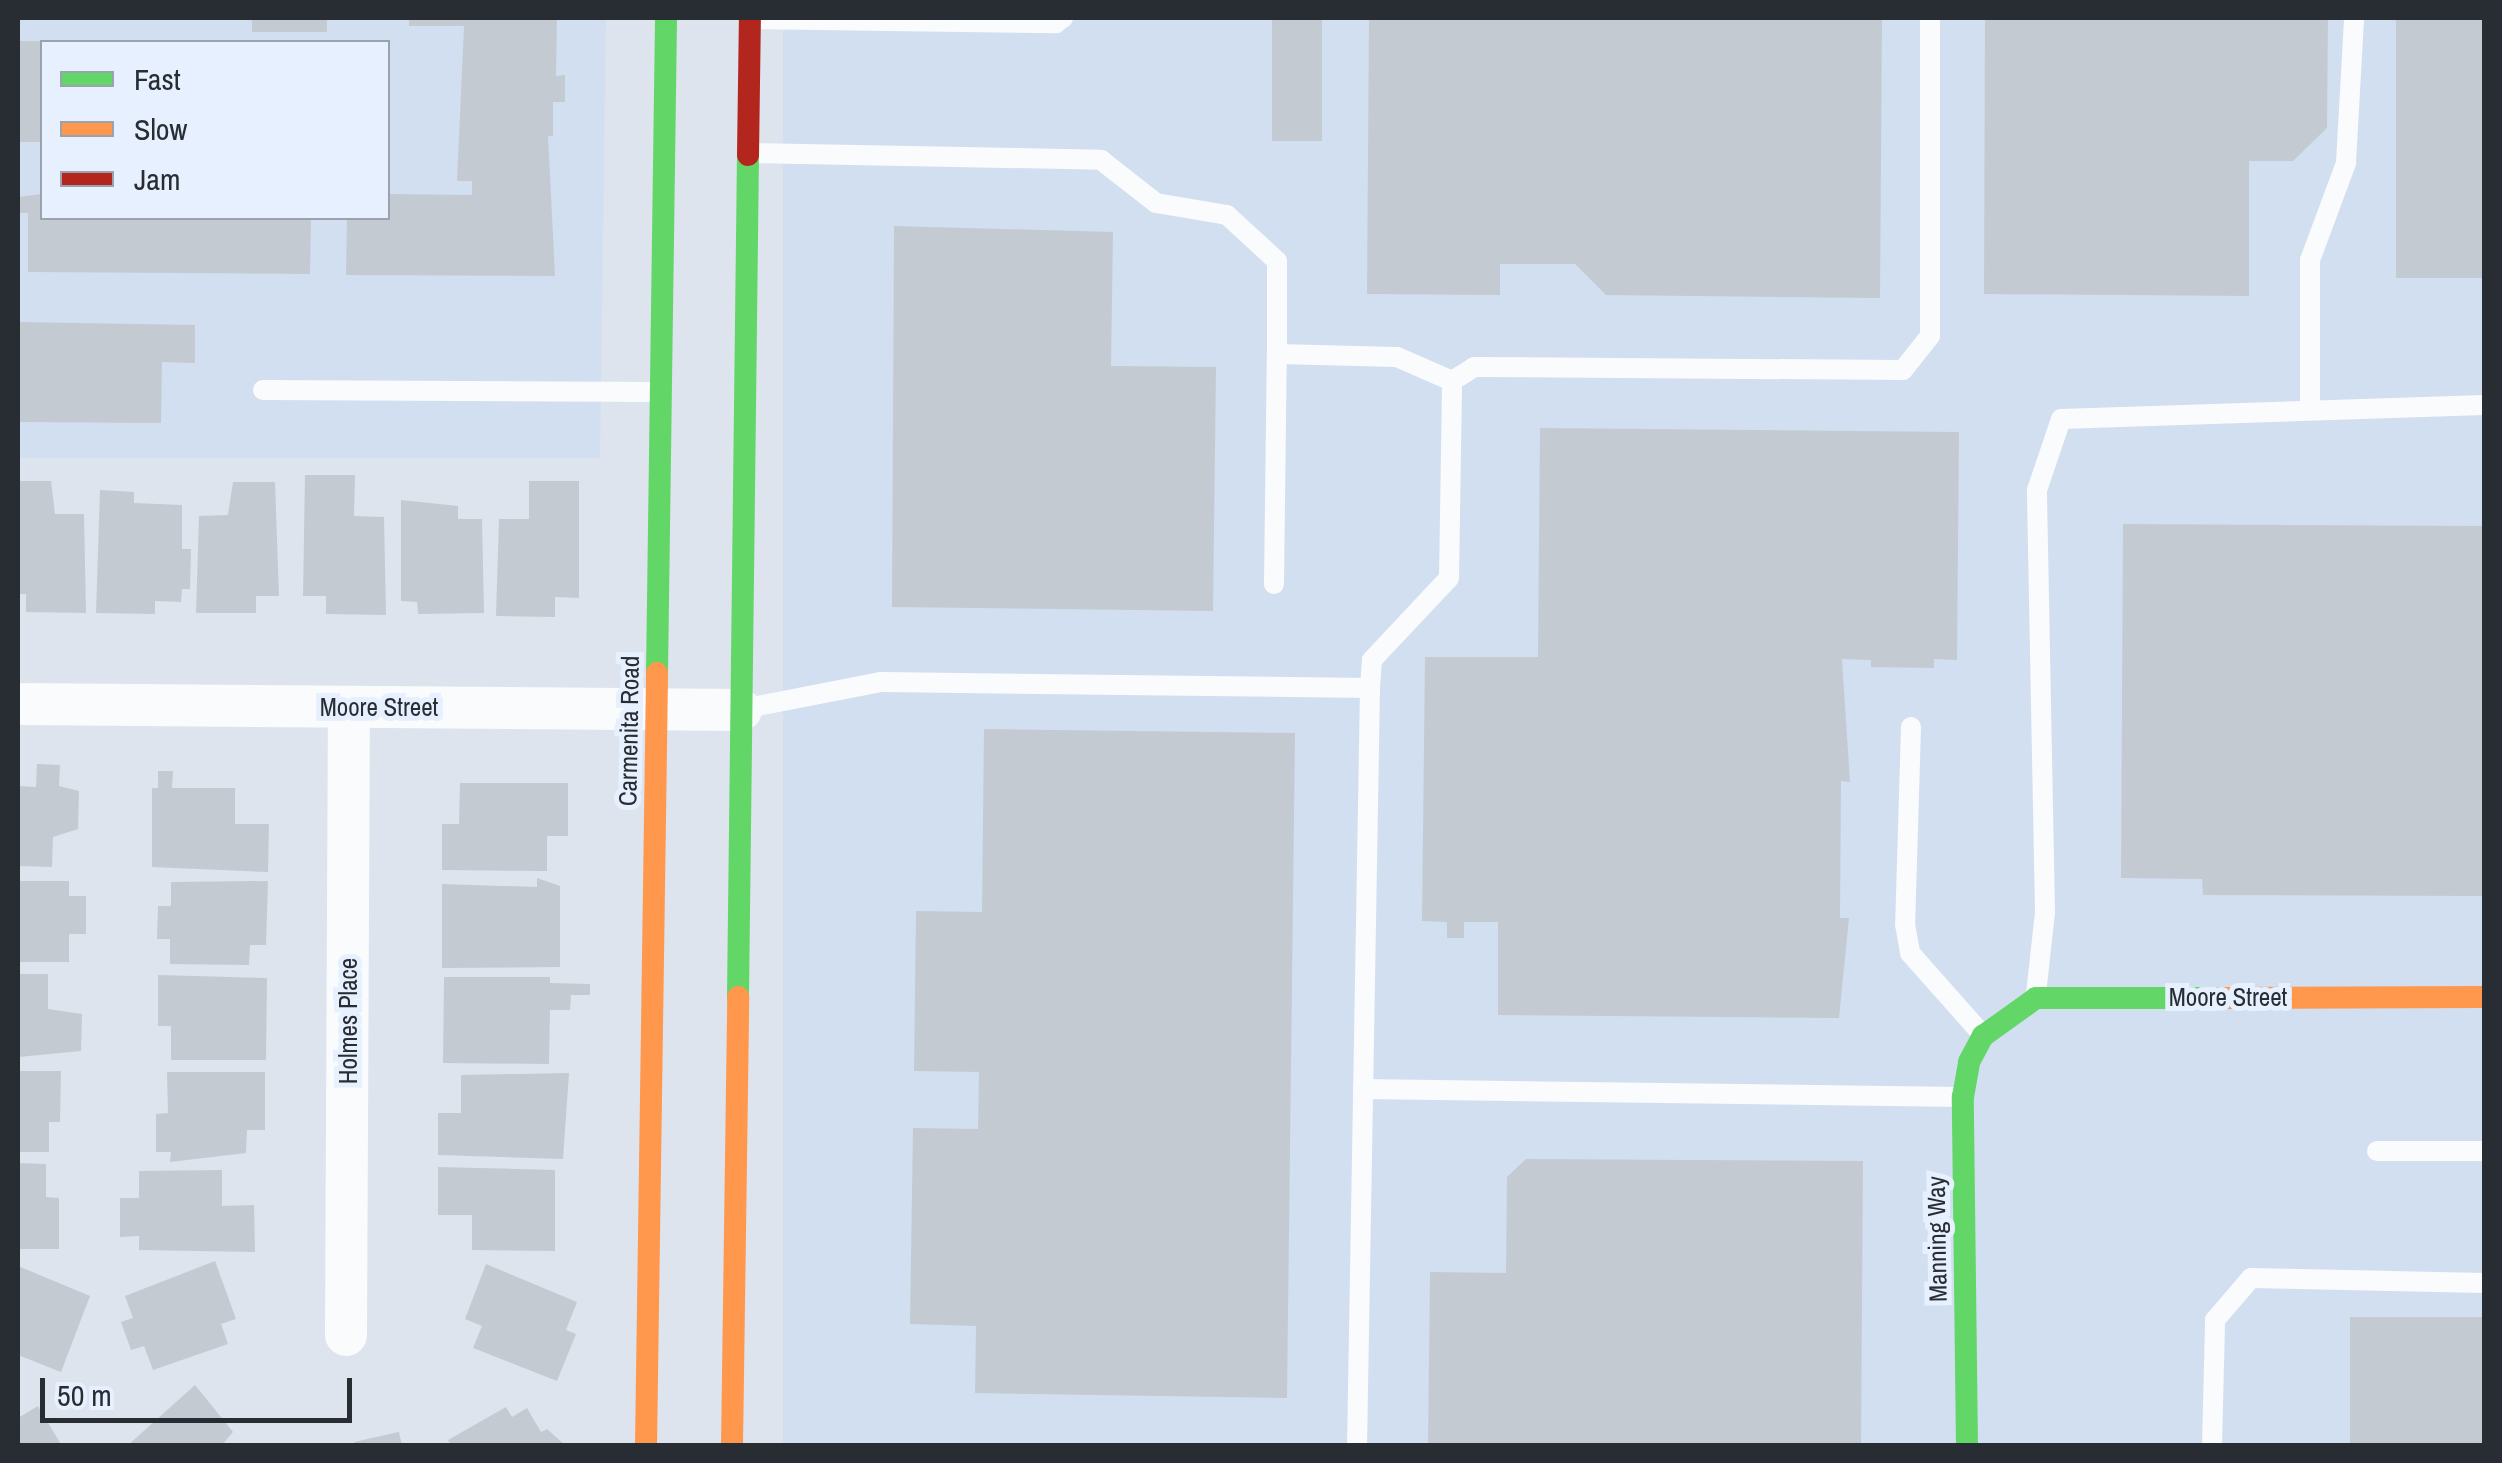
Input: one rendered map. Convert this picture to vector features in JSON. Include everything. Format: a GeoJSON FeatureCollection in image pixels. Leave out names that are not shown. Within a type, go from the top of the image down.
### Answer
{"type":"FeatureCollection","features":[{"type":"Feature","properties":{"kind":"main road","name":"Carmenita Road"},"geometry":{"type":"LineString","coordinates":[[646,1446],[666,18]]}},
{"type":"Feature","properties":{"kind":"main road"},"geometry":{"type":"LineString","coordinates":[[732,1446],[750,18]]}},
{"type":"Feature","properties":{"kind":"main road","name":"Moore Street"},"geometry":{"type":"LineString","coordinates":[[2036,998],[2484,997]]}},
{"type":"Feature","properties":{"kind":"main road"},"geometry":{"type":"LineString","coordinates":[[1983,1036],[2036,998]]}},
{"type":"Feature","properties":{"kind":"main road","name":"Manning Way"},"geometry":{"type":"LineString","coordinates":[[1967,1446],[1962,1098],[1969,1062],[1983,1036]]}},
{"type":"Feature","properties":{"kind":"street","name":"Moore Street"},"geometry":{"type":"LineString","coordinates":[[18,704],[741,710]]}},
{"type":"Feature","properties":{"kind":"street","name":"Holmes Place"},"geometry":{"type":"LineString","coordinates":[[346,1336],[349,707]]}},
{"type":"Feature","properties":{"kind":"lane"},"geometry":{"type":"LineString","coordinates":[[750,18],[1056,23],[1063,18]]}},
{"type":"Feature","properties":{"kind":"lane"},"geometry":{"type":"LineString","coordinates":[[1452,381],[1474,367],[1902,370],[1930,336],[1930,18]]}},
{"type":"Feature","properties":{"kind":"lane"},"geometry":{"type":"LineString","coordinates":[[2310,409],[2310,260],[2346,163],[2354,18]]}},
{"type":"Feature","properties":{"kind":"lane"},"geometry":{"type":"LineString","coordinates":[[748,153],[1101,160],[1156,203],[1227,215],[1276,261],[1274,584]]}},
{"type":"Feature","properties":{"kind":"lane"},"geometry":{"type":"LineString","coordinates":[[1277,354],[1397,357],[1452,381]]}},
{"type":"Feature","properties":{"kind":"lane"},"geometry":{"type":"LineString","coordinates":[[1357,1446],[1372,660],[1449,578],[1452,381]]}},
{"type":"Feature","properties":{"kind":"lane"},"geometry":{"type":"LineString","coordinates":[[264,390],[661,392]]}},
{"type":"Feature","properties":{"kind":"lane"},"geometry":{"type":"LineString","coordinates":[[2036,998],[2045,912],[2036,490],[2062,419],[2484,405]]}},
{"type":"Feature","properties":{"kind":"lane"},"geometry":{"type":"LineString","coordinates":[[741,710],[880,682],[1370,688]]}},
{"type":"Feature","properties":{"kind":"lane"},"geometry":{"type":"LineString","coordinates":[[1911,727],[1905,924],[1910,953],[1983,1036]]}},
{"type":"Feature","properties":{"kind":"lane"},"geometry":{"type":"LineString","coordinates":[[1363,1089],[1962,1098]]}},
{"type":"Feature","properties":{"kind":"lane"},"geometry":{"type":"LineString","coordinates":[[2377,1151],[2484,1150]]}},
{"type":"Feature","properties":{"kind":"lane"},"geometry":{"type":"LineString","coordinates":[[2212,1446],[2215,1320],[2251,1278],[2484,1283]]}},
{"type":"Feature","properties":{"kind":"shaded area"},"geometry":{"type":"Polygon","coordinates":[[[18,18],[606,18],[600,458],[18,458],[18,18]]]}},
{"type":"Feature","properties":{"kind":"shaded area"},"geometry":{"type":"Polygon","coordinates":[[[783,18],[2484,18],[2484,1446],[783,1446],[783,18]]]}},
{"type":"Feature","properties":{"kind":"building"},"geometry":{"type":"Polygon","coordinates":[[[252,18],[327,18],[327,32],[252,32],[252,18]]]}},
{"type":"Feature","properties":{"kind":"building"},"geometry":{"type":"Polygon","coordinates":[[[409,18],[557,18],[556,76],[565,75],[565,102],[553,102],[553,136],[548,136],[555,276],[346,275],[347,220],[390,220],[390,194],[472,195],[472,181],[457,181],[464,26],[409,26],[409,18]]]}},
{"type":"Feature","properties":{"kind":"building"},"geometry":{"type":"Polygon","coordinates":[[[1272,18],[1322,18],[1322,141],[1272,141],[1272,18]]]}},
{"type":"Feature","properties":{"kind":"building"},"geometry":{"type":"Polygon","coordinates":[[[1369,18],[1882,18],[1880,298],[1606,295],[1575,264],[1500,264],[1500,295],[1367,294],[1369,18]]]}},
{"type":"Feature","properties":{"kind":"building"},"geometry":{"type":"Polygon","coordinates":[[[1985,18],[2328,18],[2327,128],[2293,161],[2249,161],[2249,296],[1984,294],[1985,18]]]}},
{"type":"Feature","properties":{"kind":"building"},"geometry":{"type":"Polygon","coordinates":[[[2396,18],[2484,18],[2484,278],[2396,278],[2396,18]]]}},
{"type":"Feature","properties":{"kind":"building"},"geometry":{"type":"Polygon","coordinates":[[[18,41],[40,41],[40,142],[18,142],[18,41]]]}},
{"type":"Feature","properties":{"kind":"building"},"geometry":{"type":"Polygon","coordinates":[[[40,194],[40,220],[311,220],[310,274],[28,272],[28,213],[18,213],[18,197],[40,194]]]}},
{"type":"Feature","properties":{"kind":"building"},"geometry":{"type":"Polygon","coordinates":[[[894,226],[1113,232],[1111,366],[1216,367],[1213,611],[892,607],[894,226]]]}},
{"type":"Feature","properties":{"kind":"building"},"geometry":{"type":"Polygon","coordinates":[[[18,322],[195,325],[195,363],[162,362],[161,423],[18,422],[18,322]]]}},
{"type":"Feature","properties":{"kind":"building"},"geometry":{"type":"Polygon","coordinates":[[[1540,428],[1959,432],[1957,660],[1934,659],[1934,668],[1871,667],[1871,660],[1842,659],[1850,782],[1841,781],[1840,918],[1849,918],[1839,1018],[1498,1015],[1498,922],[1464,922],[1464,938],[1447,938],[1447,922],[1422,921],[1425,657],[1538,657],[1540,428]]]}},
{"type":"Feature","properties":{"kind":"building"},"geometry":{"type":"Polygon","coordinates":[[[305,475],[355,475],[354,516],[384,517],[386,615],[326,614],[326,596],[303,596],[305,475]]]}},
{"type":"Feature","properties":{"kind":"building"},"geometry":{"type":"Polygon","coordinates":[[[18,481],[51,481],[55,514],[84,514],[86,613],[26,612],[26,594],[18,594],[18,481]]]}},
{"type":"Feature","properties":{"kind":"building"},"geometry":{"type":"Polygon","coordinates":[[[529,481],[579,481],[579,598],[555,597],[555,617],[496,616],[499,519],[529,519],[529,481]]]}},
{"type":"Feature","properties":{"kind":"building"},"geometry":{"type":"Polygon","coordinates":[[[233,482],[275,482],[279,596],[256,596],[256,613],[196,613],[199,516],[228,515],[233,482]]]}},
{"type":"Feature","properties":{"kind":"building"},"geometry":{"type":"Polygon","coordinates":[[[100,490],[134,492],[134,503],[182,505],[182,549],[191,549],[190,589],[182,589],[181,602],[155,601],[155,614],[96,613],[100,490]]]}},
{"type":"Feature","properties":{"kind":"building"},"geometry":{"type":"Polygon","coordinates":[[[401,500],[458,506],[458,519],[482,519],[484,613],[418,614],[417,602],[401,601],[401,500]]]}},
{"type":"Feature","properties":{"kind":"building"},"geometry":{"type":"Polygon","coordinates":[[[2123,524],[2484,526],[2484,896],[2203,895],[2202,879],[2121,878],[2123,524]]]}},
{"type":"Feature","properties":{"kind":"building"},"geometry":{"type":"Polygon","coordinates":[[[984,729],[1295,733],[1287,1398],[975,1393],[976,1326],[910,1324],[913,1128],[978,1129],[979,1072],[914,1071],[916,911],[982,912],[984,729]]]}},
{"type":"Feature","properties":{"kind":"building"},"geometry":{"type":"Polygon","coordinates":[[[37,764],[60,765],[59,786],[79,791],[78,829],[53,837],[52,867],[18,866],[18,786],[36,787],[37,764]]]}},
{"type":"Feature","properties":{"kind":"building"},"geometry":{"type":"Polygon","coordinates":[[[158,771],[173,771],[172,788],[235,788],[235,824],[269,824],[268,872],[152,867],[152,788],[158,788],[158,771]]]}},
{"type":"Feature","properties":{"kind":"building"},"geometry":{"type":"Polygon","coordinates":[[[460,783],[568,783],[568,836],[547,836],[547,871],[442,870],[442,824],[459,824],[460,783]]]}},
{"type":"Feature","properties":{"kind":"building"},"geometry":{"type":"Polygon","coordinates":[[[537,878],[560,886],[560,967],[442,968],[442,884],[537,887],[537,878]]]}},
{"type":"Feature","properties":{"kind":"building"},"geometry":{"type":"Polygon","coordinates":[[[18,881],[69,881],[69,896],[86,896],[86,934],[69,934],[69,962],[18,962],[18,881]]]}},
{"type":"Feature","properties":{"kind":"building"},"geometry":{"type":"Polygon","coordinates":[[[268,881],[266,945],[250,945],[249,965],[170,964],[170,939],[157,939],[158,906],[171,906],[171,882],[268,881]]]}},
{"type":"Feature","properties":{"kind":"building"},"geometry":{"type":"Polygon","coordinates":[[[18,974],[48,974],[48,1009],[82,1014],[81,1051],[18,1057],[18,974]]]}},
{"type":"Feature","properties":{"kind":"building"},"geometry":{"type":"Polygon","coordinates":[[[158,975],[267,978],[266,1060],[171,1060],[171,1026],[158,1026],[158,975]]]}},
{"type":"Feature","properties":{"kind":"building"},"geometry":{"type":"Polygon","coordinates":[[[444,977],[550,977],[550,983],[590,984],[590,995],[571,995],[570,1010],[550,1010],[549,1064],[443,1063],[444,977]]]}},
{"type":"Feature","properties":{"kind":"building"},"geometry":{"type":"Polygon","coordinates":[[[18,1071],[61,1071],[60,1122],[49,1122],[49,1152],[18,1152],[18,1071]]]}},
{"type":"Feature","properties":{"kind":"building"},"geometry":{"type":"Polygon","coordinates":[[[167,1072],[265,1072],[265,1130],[247,1130],[246,1153],[170,1162],[171,1152],[156,1152],[156,1114],[168,1113],[167,1072]]]}},
{"type":"Feature","properties":{"kind":"building"},"geometry":{"type":"Polygon","coordinates":[[[569,1073],[563,1159],[438,1155],[438,1113],[461,1113],[461,1075],[569,1073]]]}},
{"type":"Feature","properties":{"kind":"building"},"geometry":{"type":"Polygon","coordinates":[[[1526,1159],[1863,1161],[1861,1446],[1428,1446],[1430,1272],[1506,1273],[1507,1177],[1526,1159]]]}},
{"type":"Feature","properties":{"kind":"building"},"geometry":{"type":"Polygon","coordinates":[[[18,1163],[46,1164],[46,1197],[59,1198],[59,1249],[18,1249],[18,1163]]]}},
{"type":"Feature","properties":{"kind":"building"},"geometry":{"type":"Polygon","coordinates":[[[438,1167],[555,1170],[555,1251],[472,1250],[472,1215],[438,1215],[438,1167]]]}},
{"type":"Feature","properties":{"kind":"building"},"geometry":{"type":"Polygon","coordinates":[[[222,1170],[222,1206],[254,1205],[255,1252],[139,1250],[139,1236],[120,1237],[120,1198],[139,1198],[139,1171],[222,1170]]]}},
{"type":"Feature","properties":{"kind":"building"},"geometry":{"type":"Polygon","coordinates":[[[215,1261],[236,1319],[221,1324],[228,1344],[153,1370],[144,1346],[131,1350],[121,1322],[133,1318],[125,1296],[215,1261]]]}},
{"type":"Feature","properties":{"kind":"building"},"geometry":{"type":"Polygon","coordinates":[[[486,1264],[577,1302],[566,1330],[576,1334],[557,1381],[473,1348],[482,1326],[465,1319],[486,1264]]]}},
{"type":"Feature","properties":{"kind":"building"},"geometry":{"type":"Polygon","coordinates":[[[18,1266],[90,1296],[61,1372],[18,1355],[18,1266]]]}},
{"type":"Feature","properties":{"kind":"building"},"geometry":{"type":"Polygon","coordinates":[[[2350,1317],[2484,1317],[2484,1446],[2350,1446],[2350,1317]]]}},
{"type":"Feature","properties":{"kind":"building"},"geometry":{"type":"Polygon","coordinates":[[[195,1385],[233,1432],[221,1446],[127,1446],[195,1385]]]}},
{"type":"Feature","properties":{"kind":"building"},"geometry":{"type":"Polygon","coordinates":[[[38,1406],[62,1446],[18,1446],[18,1418],[38,1406]]]}},
{"type":"Feature","properties":{"kind":"building"},"geometry":{"type":"Polygon","coordinates":[[[506,1407],[512,1417],[527,1408],[541,1432],[547,1429],[566,1446],[451,1446],[448,1440],[506,1407]]]}},
{"type":"Feature","properties":{"kind":"building"},"geometry":{"type":"Polygon","coordinates":[[[399,1432],[402,1446],[354,1446],[354,1442],[399,1432]]]}},
{"type":"Feature","properties":{"kind":"traffic: fast"},"geometry":{"type":"LineString","coordinates":[[657,673],[666,18]]}},
{"type":"Feature","properties":{"kind":"traffic: fast"},"geometry":{"type":"LineString","coordinates":[[738,997],[748,155]]}},
{"type":"Feature","properties":{"kind":"traffic: fast"},"geometry":{"type":"LineString","coordinates":[[1967,1446],[1963,1097],[1969,1062],[1983,1036],[2036,998],[2225,998]]}},
{"type":"Feature","properties":{"kind":"traffic: slow"},"geometry":{"type":"LineString","coordinates":[[646,1446],[657,673]]}},
{"type":"Feature","properties":{"kind":"traffic: slow"},"geometry":{"type":"LineString","coordinates":[[732,1446],[738,997]]}},
{"type":"Feature","properties":{"kind":"traffic: slow"},"geometry":{"type":"LineString","coordinates":[[2225,998],[2484,997]]}},
{"type":"Feature","properties":{"kind":"traffic: jam"},"geometry":{"type":"LineString","coordinates":[[748,155],[750,18]]}}]}
